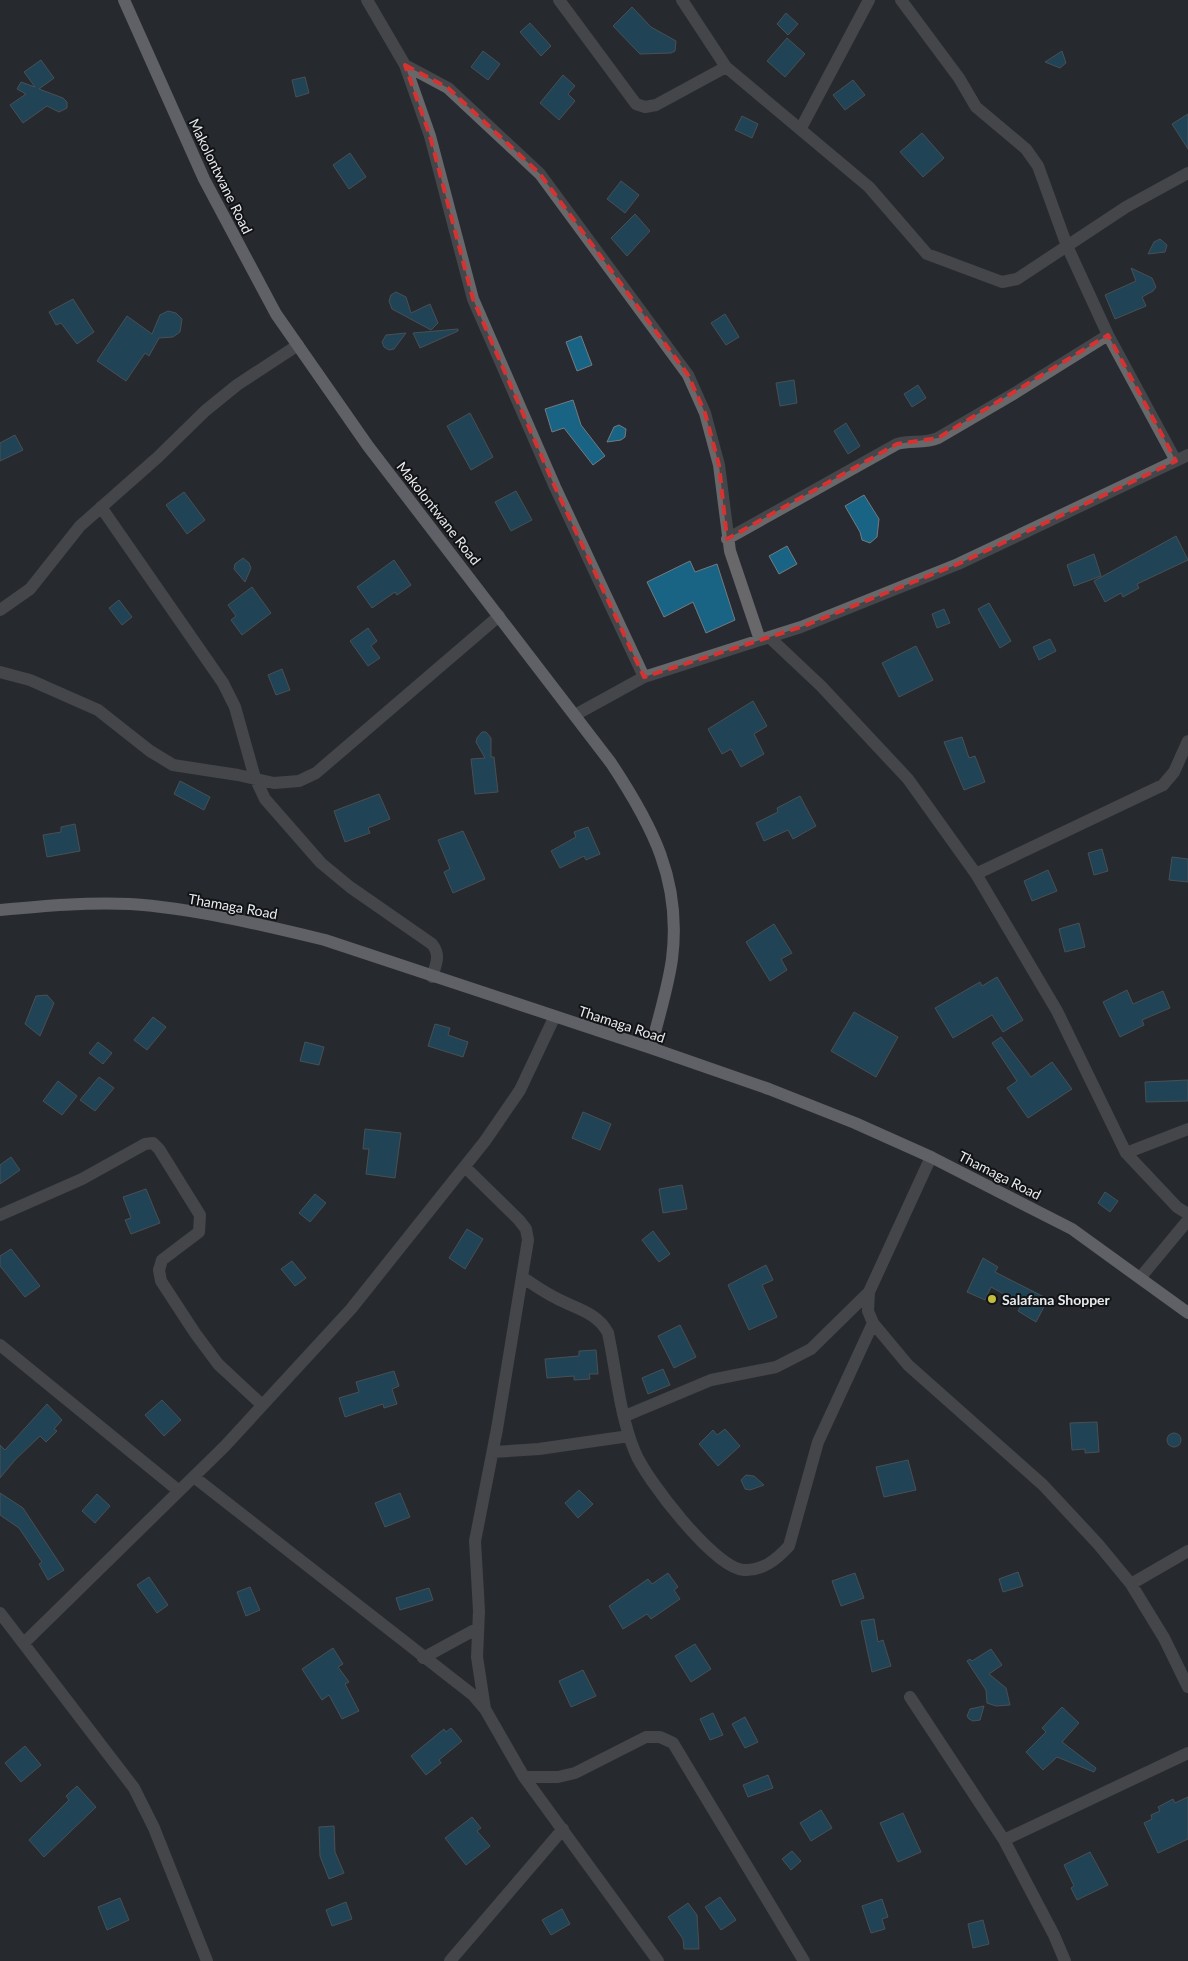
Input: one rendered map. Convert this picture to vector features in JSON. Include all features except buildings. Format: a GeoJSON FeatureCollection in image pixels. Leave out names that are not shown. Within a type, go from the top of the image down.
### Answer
{"type":"FeatureCollection","features":[{"type":"Feature","properties":{"kind":"main road","name":"Makolontwane Road"},"geometry":{"type":"LineString","coordinates":[[124,0],[204,179],[241,252],[276,314],[368,446],[575,715],[641,807],[656,839],[668,874],[674,917],[672,959],[651,1048]]}},
{"type":"Feature","properties":{"kind":"main road","name":"Thamaga Road"},"geometry":{"type":"LineString","coordinates":[[0,910],[48,905],[130,904],[191,912],[284,930],[325,940],[554,1018],[651,1048],[778,1092],[855,1122],[932,1157],[1072,1229],[1188,1313]]}},
{"type":"Feature","properties":{"kind":"street"},"geometry":{"type":"LineString","coordinates":[[367,0],[405,65],[430,136],[473,299],[554,487],[644,676]]}},
{"type":"Feature","properties":{"kind":"street"},"geometry":{"type":"LineString","coordinates":[[559,0],[636,104],[645,107],[656,105],[726,67]]}},
{"type":"Feature","properties":{"kind":"street"},"geometry":{"type":"LineString","coordinates":[[682,0],[726,67],[869,187],[927,254],[1002,282],[1017,279],[1126,207],[1188,172]]}},
{"type":"Feature","properties":{"kind":"street"},"geometry":{"type":"LineString","coordinates":[[801,128],[869,0]]}},
{"type":"Feature","properties":{"kind":"street"},"geometry":{"type":"LineString","coordinates":[[901,0],[959,78],[976,107],[1026,149],[1038,166],[1067,246],[1108,335],[1176,461]]}},
{"type":"Feature","properties":{"kind":"street"},"geometry":{"type":"LineString","coordinates":[[405,65],[448,88],[540,174],[688,374],[705,413],[719,465],[727,539],[764,638],[821,686],[908,779],[976,874],[1057,1011],[1126,1153],[1177,1207],[1188,1214]]}},
{"type":"Feature","properties":{"kind":"street"},"geometry":{"type":"LineString","coordinates":[[727,539],[897,444],[907,441],[929,442],[938,438],[1108,335]]}},
{"type":"Feature","properties":{"kind":"street"},"geometry":{"type":"LineString","coordinates":[[0,610],[30,589],[80,526],[158,458],[205,411],[237,385],[298,345]]}},
{"type":"Feature","properties":{"kind":"street"},"geometry":{"type":"LineString","coordinates":[[575,715],[644,676],[800,627],[958,564],[1188,455]]}},
{"type":"Feature","properties":{"kind":"street"},"geometry":{"type":"LineString","coordinates":[[101,507],[224,683],[240,722],[255,778],[265,799],[321,862],[350,887],[432,944],[437,950],[438,957],[432,976]]}},
{"type":"Feature","properties":{"kind":"street"},"geometry":{"type":"LineString","coordinates":[[0,672],[30,680],[98,710],[168,763],[274,783],[288,783],[316,773],[499,616]]}},
{"type":"Feature","properties":{"kind":"street"},"geometry":{"type":"LineString","coordinates":[[976,874],[1163,785],[1174,772],[1188,741]]}},
{"type":"Feature","properties":{"kind":"street"},"geometry":{"type":"LineString","coordinates":[[25,1642],[194,1477],[352,1309],[465,1167],[520,1090],[554,1018]]}},
{"type":"Feature","properties":{"kind":"street"},"geometry":{"type":"LineString","coordinates":[[1126,1153],[1188,1129]]}},
{"type":"Feature","properties":{"kind":"street"},"geometry":{"type":"LineString","coordinates":[[0,1215],[82,1179],[145,1144],[153,1143],[159,1149],[200,1215],[201,1224],[199,1232],[162,1260],[159,1270],[161,1281],[194,1333],[218,1364],[262,1405]]}},
{"type":"Feature","properties":{"kind":"street"},"geometry":{"type":"LineString","coordinates":[[625,1416],[712,1380],[761,1371],[811,1349],[869,1292],[932,1157]]}},
{"type":"Feature","properties":{"kind":"street"},"geometry":{"type":"LineString","coordinates":[[465,1167],[519,1220],[526,1229],[528,1240],[493,1452],[475,1541],[478,1674],[485,1708]]}},
{"type":"Feature","properties":{"kind":"street"},"geometry":{"type":"LineString","coordinates":[[1140,1278],[1188,1220]]}},
{"type":"Feature","properties":{"kind":"street"},"geometry":{"type":"LineString","coordinates":[[522,1277],[545,1292],[594,1315],[603,1322],[608,1333],[629,1436],[643,1468],[659,1492],[715,1556],[742,1570],[762,1567],[777,1559],[789,1546],[818,1442],[873,1323]]}},
{"type":"Feature","properties":{"kind":"street"},"geometry":{"type":"LineString","coordinates":[[869,1292],[868,1312],[873,1323],[908,1365],[1043,1485],[1098,1544],[1131,1584],[1164,1638],[1188,1687]]}},
{"type":"Feature","properties":{"kind":"street"},"geometry":{"type":"LineString","coordinates":[[0,1345],[179,1491]]}},
{"type":"Feature","properties":{"kind":"street"},"geometry":{"type":"LineString","coordinates":[[493,1452],[539,1449],[629,1436]]}},
{"type":"Feature","properties":{"kind":"street"},"geometry":{"type":"LineString","coordinates":[[194,1477],[423,1658],[473,1695],[485,1708],[524,1777],[658,1961]]}},
{"type":"Feature","properties":{"kind":"street"},"geometry":{"type":"LineString","coordinates":[[1131,1584],[1188,1550]]}},
{"type":"Feature","properties":{"kind":"street"},"geometry":{"type":"LineString","coordinates":[[0,1613],[25,1642],[134,1788],[154,1828],[207,1961]]}},
{"type":"Feature","properties":{"kind":"street"},"geometry":{"type":"LineString","coordinates":[[423,1658],[478,1628]]}},
{"type":"Feature","properties":{"kind":"street"},"geometry":{"type":"LineString","coordinates":[[910,1696],[1004,1840],[1050,1927],[1065,1961]]}},
{"type":"Feature","properties":{"kind":"street"},"geometry":{"type":"LineString","coordinates":[[524,1777],[558,1777],[575,1773],[646,1737],[660,1737],[673,1743],[804,1961]]}},
{"type":"Feature","properties":{"kind":"street"},"geometry":{"type":"LineString","coordinates":[[1004,1840],[1188,1753]]}},
{"type":"Feature","properties":{"kind":"street"},"geometry":{"type":"LineString","coordinates":[[450,1961],[563,1829]]}},
{"type":"Feature","properties":{"kind":"highlighted area"},"geometry":{"type":"Polygon","coordinates":[[[405,65],[448,88],[540,174],[688,375],[705,413],[719,465],[727,539],[897,444],[938,438],[1108,335],[1176,461],[958,564],[801,627],[644,677],[555,487],[473,299],[430,136],[405,65]]]}},
{"type":"Feature","properties":{"kind":"place","name":"Salafana Shopper"},"geometry":{"type":"Point","coordinates":[992,1299]}}]}
